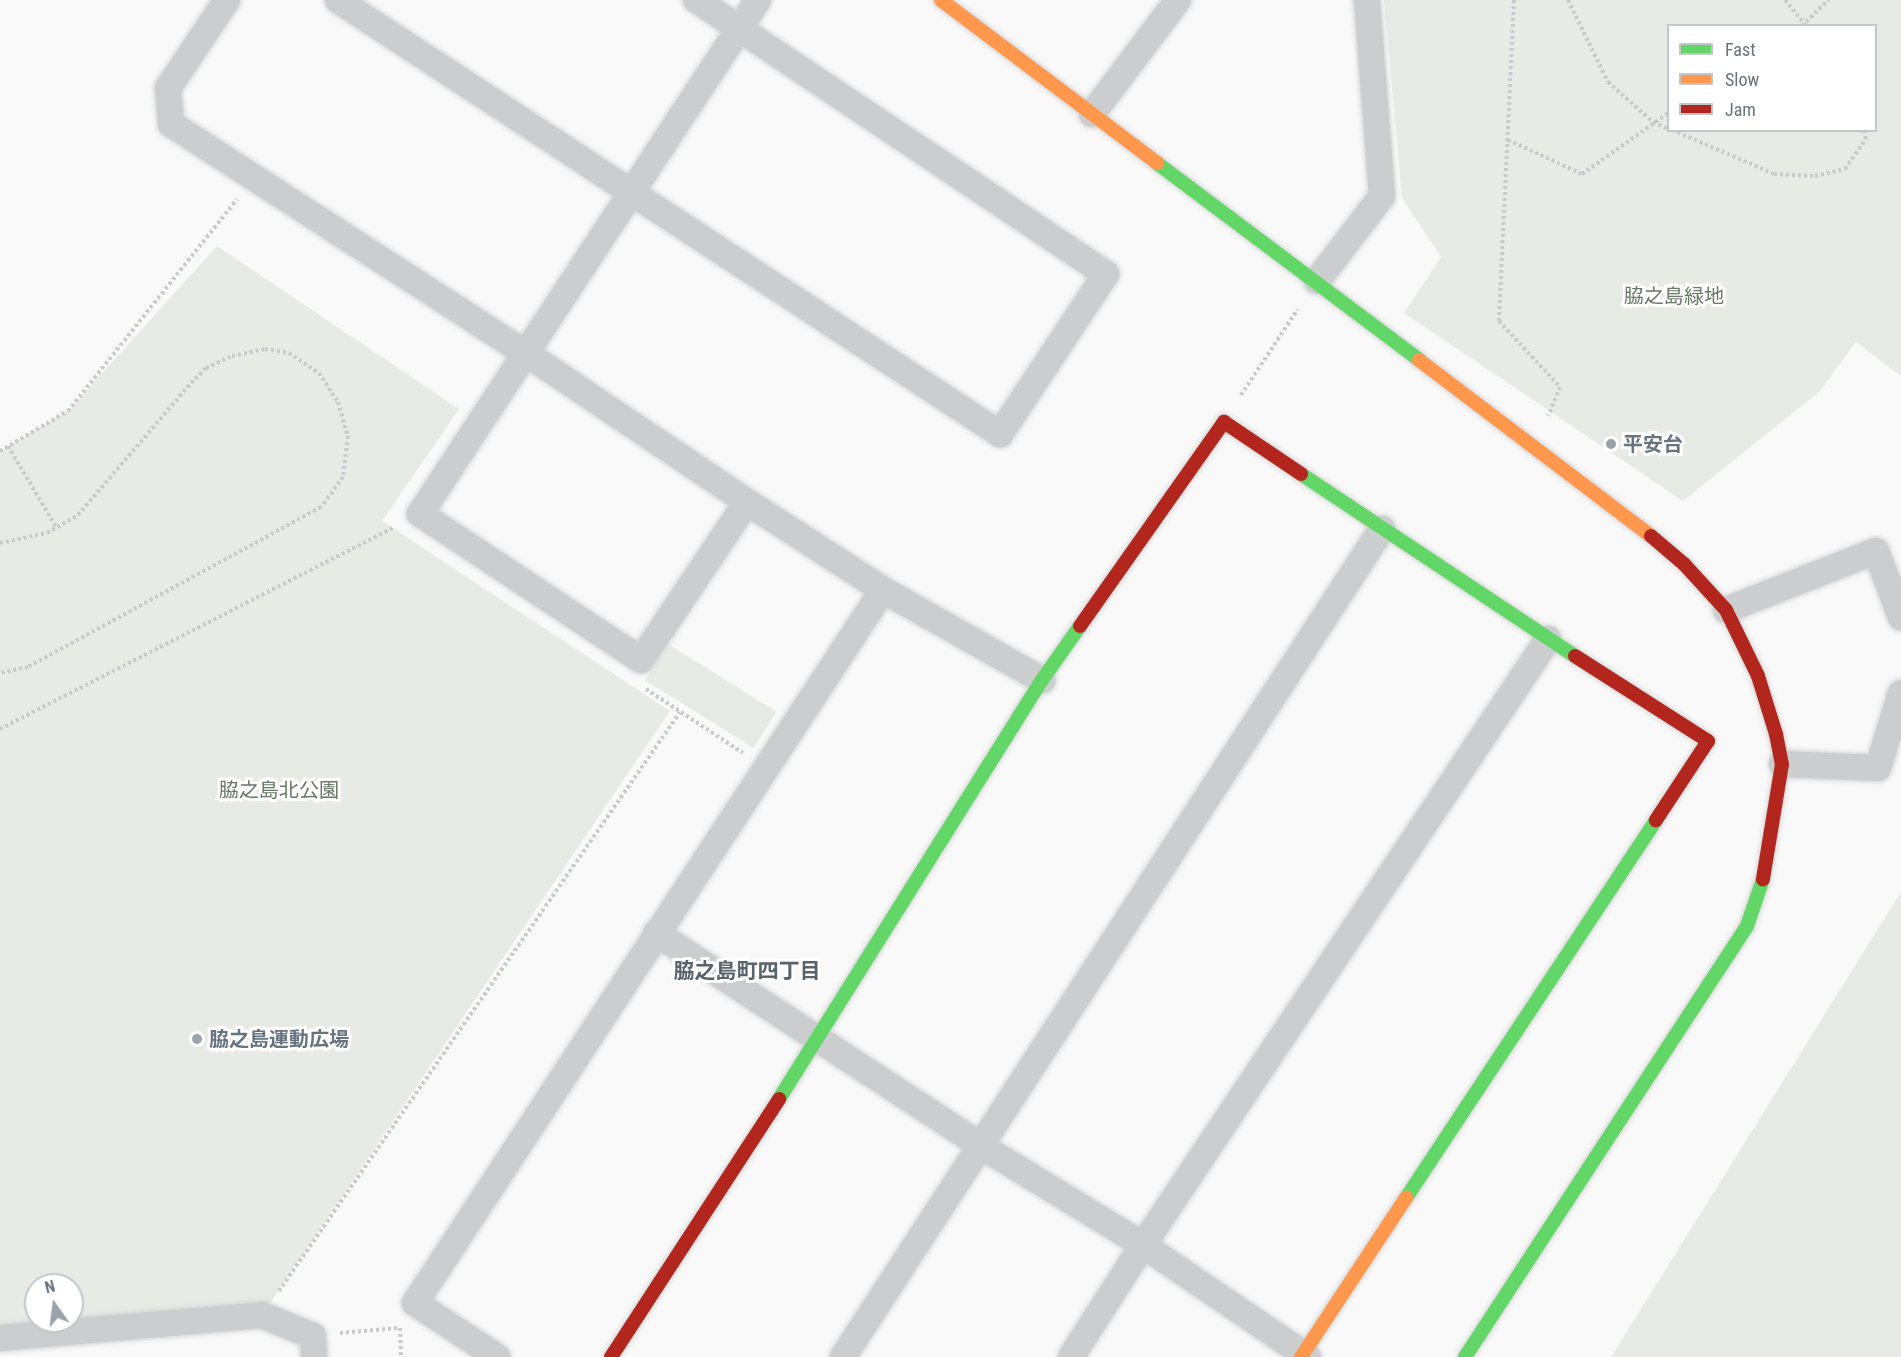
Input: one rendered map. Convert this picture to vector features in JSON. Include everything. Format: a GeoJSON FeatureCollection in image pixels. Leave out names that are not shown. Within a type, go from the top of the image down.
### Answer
{"type":"FeatureCollection","features":[{"type":"Feature","properties":{"kind":"street"},"geometry":{"type":"LineString","coordinates":[[227,0],[168,88],[171,124],[524,352],[747,502],[883,590],[1042,680]]}},
{"type":"Feature","properties":{"kind":"street"},"geometry":{"type":"LineString","coordinates":[[338,0],[1000,434],[1106,274],[696,0]]}},
{"type":"Feature","properties":{"kind":"street"},"geometry":{"type":"LineString","coordinates":[[747,502],[641,660],[420,514],[524,352],[758,0]]}},
{"type":"Feature","properties":{"kind":"street"},"geometry":{"type":"LineString","coordinates":[[941,0],[1317,281],[1684,564],[1726,610],[1758,676],[1776,734],[1782,764],[1763,880],[1748,926],[1465,1357]]}},
{"type":"Feature","properties":{"kind":"street"},"geometry":{"type":"LineString","coordinates":[[1092,114],[1178,0]]}},
{"type":"Feature","properties":{"kind":"street"},"geometry":{"type":"LineString","coordinates":[[1317,281],[1382,196],[1367,0]]}},
{"type":"Feature","properties":{"kind":"street"},"geometry":{"type":"LineString","coordinates":[[611,1357],[818,1038],[1042,680],[1224,422],[1382,530],[1708,741],[1304,1356],[1143,1245],[981,1146],[818,1038],[656,933]]}},
{"type":"Feature","properties":{"kind":"street"},"geometry":{"type":"LineString","coordinates":[[843,1357],[1382,530]]}},
{"type":"Feature","properties":{"kind":"street"},"geometry":{"type":"LineString","coordinates":[[1726,610],[1876,551],[1901,617]]}},
{"type":"Feature","properties":{"kind":"street"},"geometry":{"type":"LineString","coordinates":[[497,1357],[416,1303],[656,933],[883,590]]}},
{"type":"Feature","properties":{"kind":"street"},"geometry":{"type":"LineString","coordinates":[[1071,1357],[1143,1245],[1548,639]]}},
{"type":"Feature","properties":{"kind":"street"},"geometry":{"type":"LineString","coordinates":[[1782,764],[1878,768],[1901,693]]}},
{"type":"Feature","properties":{"kind":"street"},"geometry":{"type":"LineString","coordinates":[[0,1338],[262,1315],[313,1346]]}},
{"type":"Feature","properties":{"kind":"path"},"geometry":{"type":"LineString","coordinates":[[1514,0],[1500,321],[1560,387],[1534,447]]}},
{"type":"Feature","properties":{"kind":"path"},"geometry":{"type":"LineString","coordinates":[[1568,0],[1608,82],[1653,122],[1667,129]]}},
{"type":"Feature","properties":{"kind":"path"},"geometry":{"type":"LineString","coordinates":[[1785,0],[1803,24]]}},
{"type":"Feature","properties":{"kind":"path"},"geometry":{"type":"LineString","coordinates":[[1805,24],[1828,0]]}},
{"type":"Feature","properties":{"kind":"path"},"geometry":{"type":"LineString","coordinates":[[1508,140],[1582,174],[1667,114]]}},
{"type":"Feature","properties":{"kind":"path"},"geometry":{"type":"LineString","coordinates":[[1675,132],[1774,174],[1815,176],[1845,169],[1866,139],[1864,132]]}},
{"type":"Feature","properties":{"kind":"path"},"geometry":{"type":"LineString","coordinates":[[0,451],[68,411],[254,178]]}},
{"type":"Feature","properties":{"kind":"path"},"geometry":{"type":"LineString","coordinates":[[1224,422],[1317,281]]}},
{"type":"Feature","properties":{"kind":"path"},"geometry":{"type":"LineString","coordinates":[[0,543],[46,533],[78,515],[206,368],[232,356],[265,349],[289,353],[319,373],[338,402],[348,436],[343,477],[321,507],[27,667],[0,673]]}},
{"type":"Feature","properties":{"kind":"path"},"geometry":{"type":"LineString","coordinates":[[8,446],[56,527]]}},
{"type":"Feature","properties":{"kind":"path"},"geometry":{"type":"LineString","coordinates":[[0,729],[420,514]]}},
{"type":"Feature","properties":{"kind":"path"},"geometry":{"type":"LineString","coordinates":[[641,660],[629,677],[766,769]]}},
{"type":"Feature","properties":{"kind":"path"},"geometry":{"type":"LineString","coordinates":[[262,1315],[680,712]]}},
{"type":"Feature","properties":{"kind":"path"},"geometry":{"type":"LineString","coordinates":[[401,1357],[400,1328],[416,1303]]}},
{"type":"Feature","properties":{"kind":"path"},"geometry":{"type":"LineString","coordinates":[[313,1346],[400,1328]]}},
{"type":"Feature","properties":{"kind":"green space","name":"脇之島緑地"},"geometry":{"type":"Polygon","coordinates":[[[1384,0],[1901,0],[1901,376],[1856,342],[1820,391],[1683,501],[1404,313],[1441,257],[1402,198],[1384,0]]]}},
{"type":"Feature","properties":{"kind":"green space","name":"脇之島北公園"},"geometry":{"type":"Polygon","coordinates":[[[217,246],[459,409],[382,521],[670,711],[262,1315],[84,1324],[84,1273],[24,1273],[24,1327],[0,1328],[0,451],[68,411],[217,246]]]}},
{"type":"Feature","properties":{"kind":"green space"},"geometry":{"type":"Polygon","coordinates":[[[668,644],[777,712],[754,748],[645,680],[668,644]]]}},
{"type":"Feature","properties":{"kind":"green space"},"geometry":{"type":"Polygon","coordinates":[[[1901,892],[1901,1357],[1611,1357],[1901,892]]]}},
{"type":"Feature","properties":{"kind":"traffic: fast"},"geometry":{"type":"LineString","coordinates":[[1157,163],[1419,360]]}},
{"type":"Feature","properties":{"kind":"traffic: fast"},"geometry":{"type":"LineString","coordinates":[[1301,474],[1575,656]]}},
{"type":"Feature","properties":{"kind":"traffic: fast"},"geometry":{"type":"LineString","coordinates":[[779,1099],[1042,680],[1080,626]]}},
{"type":"Feature","properties":{"kind":"traffic: fast"},"geometry":{"type":"LineString","coordinates":[[1406,1198],[1656,820]]}},
{"type":"Feature","properties":{"kind":"traffic: fast"},"geometry":{"type":"LineString","coordinates":[[1465,1357],[1747,926],[1763,879]]}},
{"type":"Feature","properties":{"kind":"traffic: slow"},"geometry":{"type":"LineString","coordinates":[[941,0],[1157,163]]}},
{"type":"Feature","properties":{"kind":"traffic: slow"},"geometry":{"type":"LineString","coordinates":[[1419,360],[1651,536]]}},
{"type":"Feature","properties":{"kind":"traffic: slow"},"geometry":{"type":"LineString","coordinates":[[1301,1357],[1406,1198]]}},
{"type":"Feature","properties":{"kind":"traffic: jam"},"geometry":{"type":"LineString","coordinates":[[1080,626],[1224,422],[1301,474]]}},
{"type":"Feature","properties":{"kind":"traffic: jam"},"geometry":{"type":"LineString","coordinates":[[1651,536],[1684,564],[1726,610],[1758,676],[1776,734],[1782,764],[1763,879]]}},
{"type":"Feature","properties":{"kind":"traffic: jam"},"geometry":{"type":"LineString","coordinates":[[1575,656],[1708,741],[1656,820]]}},
{"type":"Feature","properties":{"kind":"traffic: jam"},"geometry":{"type":"LineString","coordinates":[[611,1357],[779,1099]]}},
{"type":"Feature","properties":{"kind":"place","name":"平安台"},"geometry":{"type":"Point","coordinates":[1611,444]}},
{"type":"Feature","properties":{"kind":"place","name":"脇之島運動広場"},"geometry":{"type":"Point","coordinates":[197,1039]}},
{"type":"Feature","properties":{"kind":"district","name":"脇之島町四丁目"},"geometry":{"type":"Point","coordinates":[747,971]}}]}
